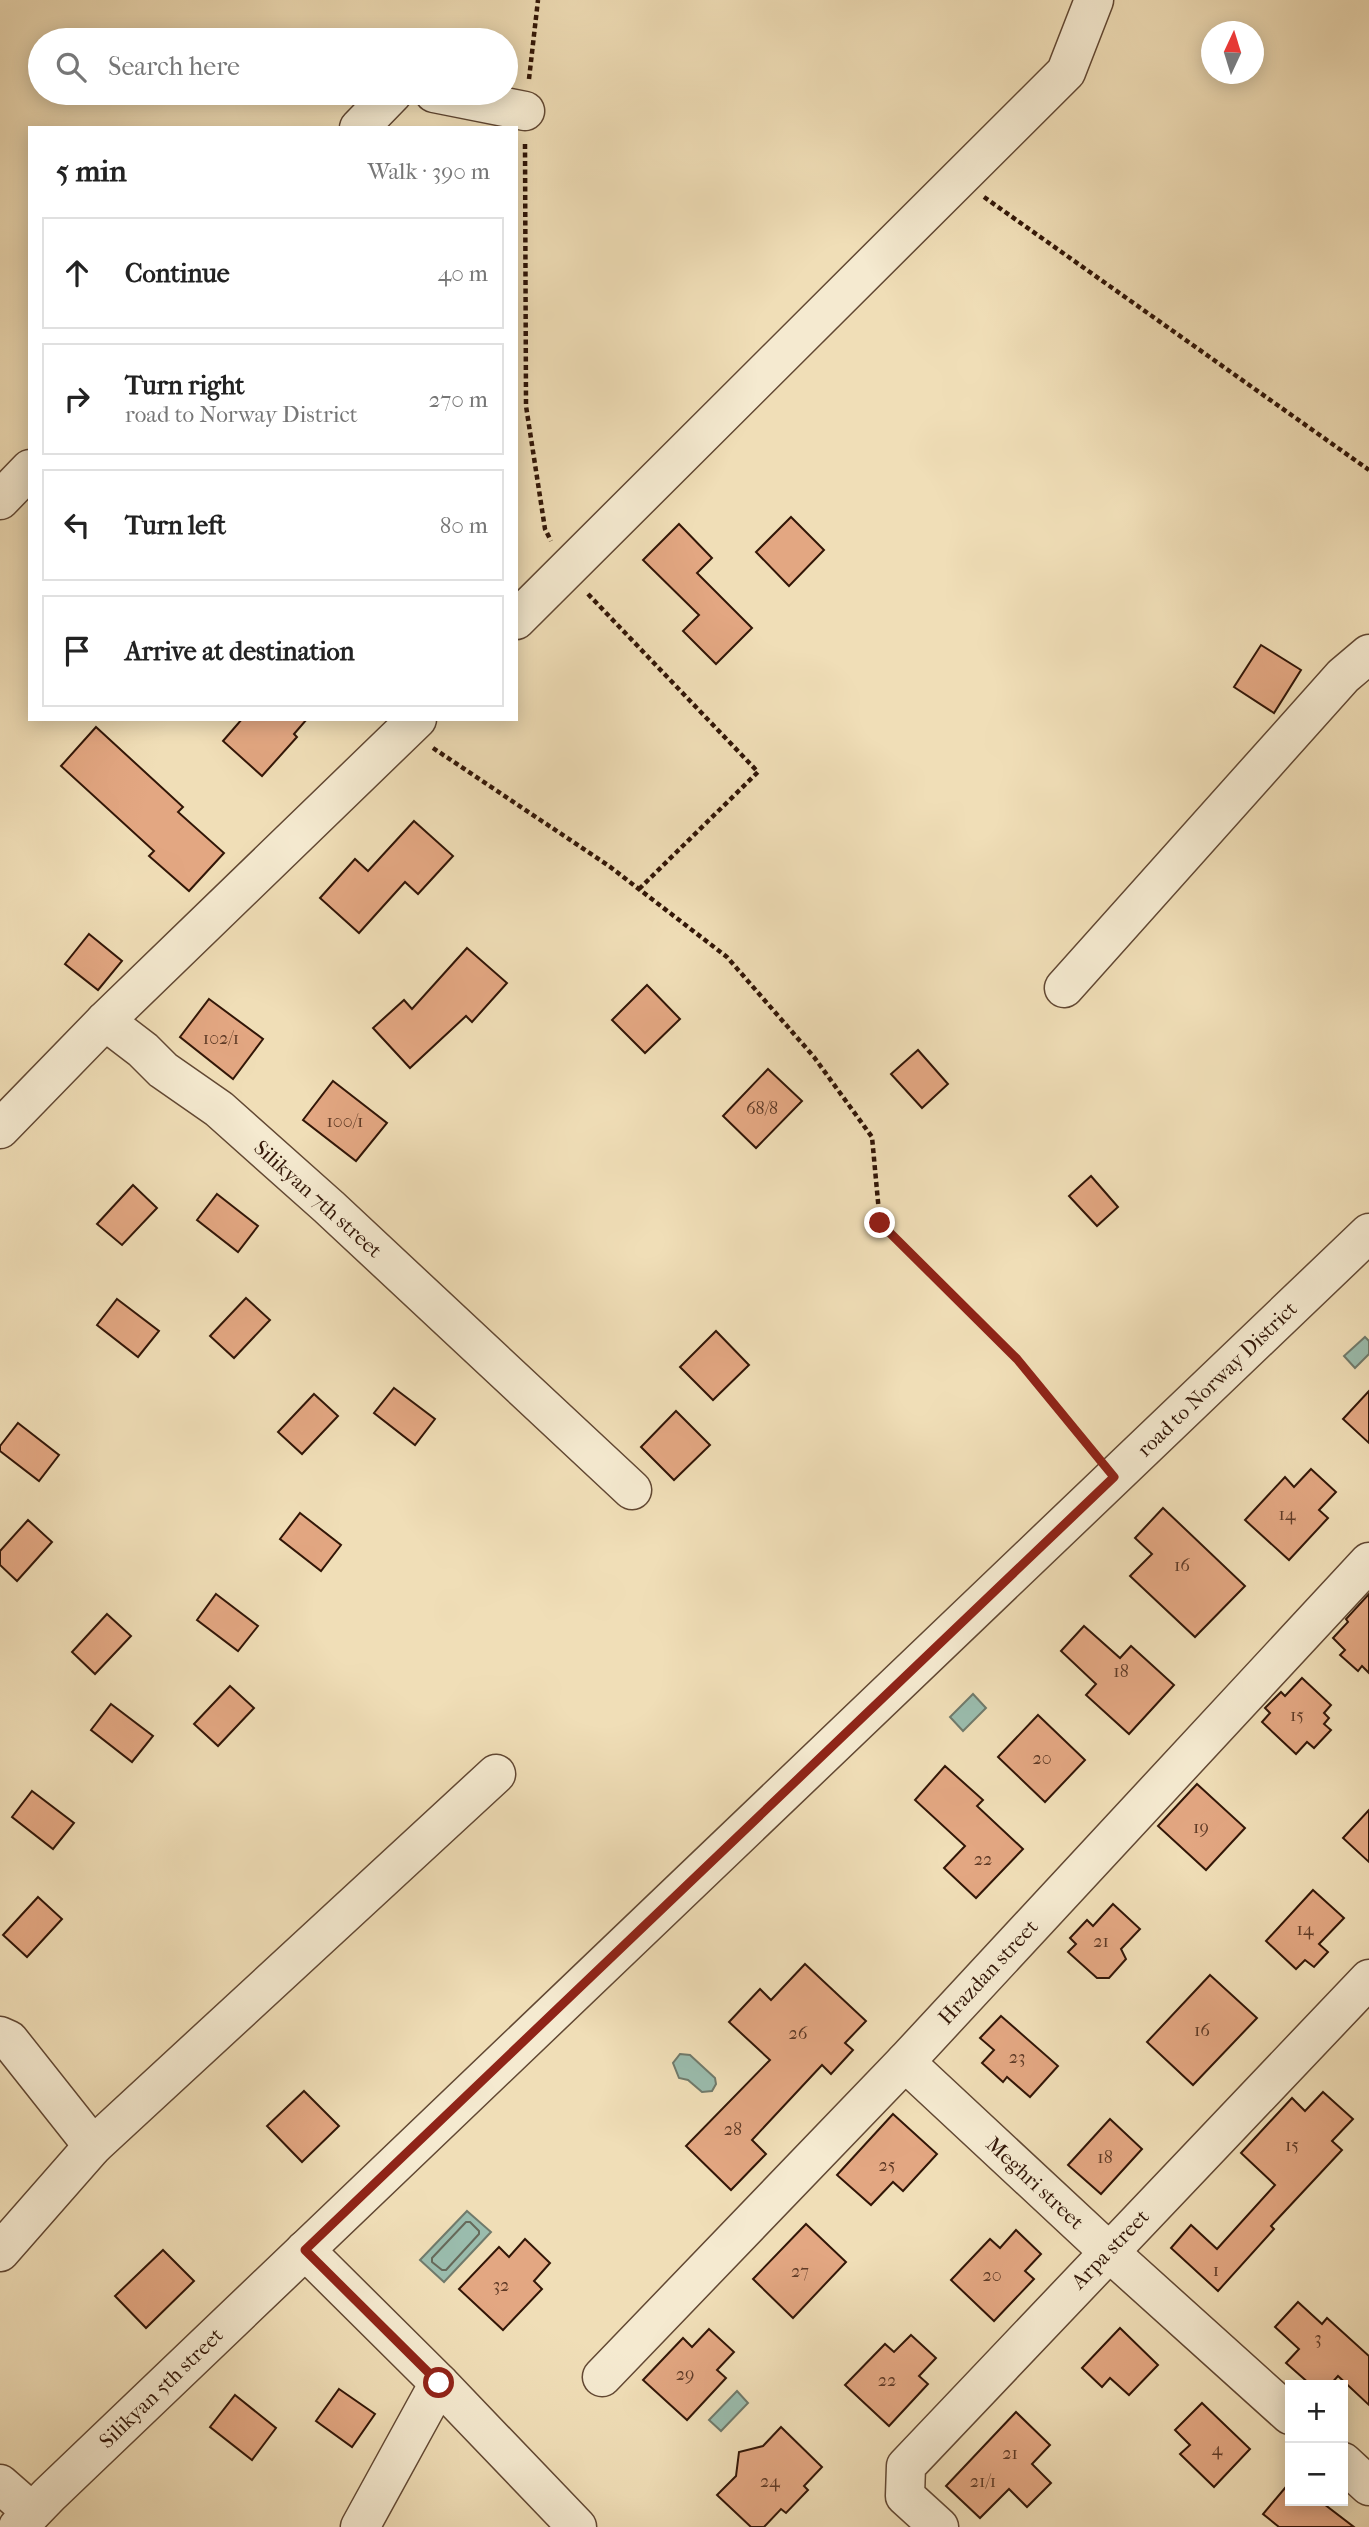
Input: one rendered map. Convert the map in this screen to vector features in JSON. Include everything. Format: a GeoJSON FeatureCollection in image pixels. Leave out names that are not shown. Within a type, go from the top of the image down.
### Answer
{"type":"FeatureCollection","features":[{"type":"Feature","properties":{"kind":"street"},"geometry":{"type":"LineString","coordinates":[[518,618],[1066,72],[1091,2]]}},
{"type":"Feature","properties":{"kind":"street"},"geometry":{"type":"LineString","coordinates":[[361,126],[381,105]]}},
{"type":"Feature","properties":{"kind":"street"},"geometry":{"type":"LineString","coordinates":[[495,105],[525,111]]}},
{"type":"Feature","properties":{"kind":"street"},"geometry":{"type":"LineString","coordinates":[[0,500],[28,471]]}},
{"type":"Feature","properties":{"kind":"street"},"geometry":{"type":"LineString","coordinates":[[1064,988],[1343,676],[1369,654]]}},
{"type":"Feature","properties":{"kind":"street"},"geometry":{"type":"LineString","coordinates":[[0,1129],[105,1021],[422,732]]}},
{"type":"Feature","properties":{"kind":"street","name":"Silikyan 7th street"},"geometry":{"type":"LineString","coordinates":[[105,1021],[144,1050],[163,1070],[219,1109],[330,1207],[632,1490]]}},
{"type":"Feature","properties":{"kind":"street","name":"road to Norway District"},"geometry":{"type":"LineString","coordinates":[[305,2250],[1369,1233]]}},
{"type":"Feature","properties":{"kind":"street","name":"Hrazdan street"},"geometry":{"type":"LineString","coordinates":[[602,2377],[905,2062],[1369,1562]]}},
{"type":"Feature","properties":{"kind":"street"},"geometry":{"type":"LineString","coordinates":[[0,2252],[93,2147],[496,1774]]}},
{"type":"Feature","properties":{"kind":"street","name":"Arpa street"},"geometry":{"type":"LineString","coordinates":[[939,2527],[905,2496],[906,2466],[1369,1979]]}},
{"type":"Feature","properties":{"kind":"street"},"geometry":{"type":"LineString","coordinates":[[0,2036],[9,2040],[93,2147]]}},
{"type":"Feature","properties":{"kind":"street","name":"Meghri street"},"geometry":{"type":"LineString","coordinates":[[905,2062],[1285,2410]]}},
{"type":"Feature","properties":{"kind":"street"},"geometry":{"type":"LineString","coordinates":[[305,2250],[439,2383],[577,2527]]}},
{"type":"Feature","properties":{"kind":"street","name":"Silikyan 5th street"},"geometry":{"type":"LineString","coordinates":[[25,2520],[305,2250]]}},
{"type":"Feature","properties":{"kind":"street"},"geometry":{"type":"LineString","coordinates":[[360,2527],[439,2383]]}},
{"type":"Feature","properties":{"kind":"street"},"geometry":{"type":"LineString","coordinates":[[1348,2467],[1369,2486]]}},
{"type":"Feature","properties":{"kind":"street"},"geometry":{"type":"LineString","coordinates":[[0,2484],[25,2520]]}},
{"type":"Feature","properties":{"kind":"path"},"geometry":{"type":"LineString","coordinates":[[538,0],[525,111],[526,406],[545,529],[566,571],[758,772],[639,889]]}},
{"type":"Feature","properties":{"kind":"path"},"geometry":{"type":"LineString","coordinates":[[957,178],[1369,470]]}},
{"type":"Feature","properties":{"kind":"path"},"geometry":{"type":"LineString","coordinates":[[422,732],[639,889],[727,957],[814,1057],[872,1137],[880,1223],[1017,1359],[1114,1477]]}},
{"type":"Feature","properties":{"kind":"water"},"geometry":{"type":"Polygon","coordinates":[[[1365,1337],[1369,1341],[1369,1354],[1355,1368],[1344,1356],[1365,1337]]]}},
{"type":"Feature","properties":{"kind":"water"},"geometry":{"type":"Polygon","coordinates":[[[973,1694],[986,1708],[963,1731],[950,1717],[973,1694]]]}},
{"type":"Feature","properties":{"kind":"water"},"geometry":{"type":"Polygon","coordinates":[[[680,2054],[690,2055],[715,2078],[716,2084],[712,2091],[702,2092],[688,2080],[679,2078],[673,2063],[680,2054]]]}},
{"type":"Feature","properties":{"kind":"water"},"geometry":{"type":"Polygon","coordinates":[[[467,2211],[491,2232],[444,2282],[420,2260],[467,2211]]]}},
{"type":"Feature","properties":{"kind":"water"},"geometry":{"type":"Polygon","coordinates":[[[737,2391],[748,2403],[721,2431],[709,2420],[737,2391]]]}},
{"type":"Feature","properties":{"kind":"building"},"geometry":{"type":"Polygon","coordinates":[[[791,517],[824,550],[789,586],[756,552],[791,517]]]}},
{"type":"Feature","properties":{"kind":"building"},"geometry":{"type":"Polygon","coordinates":[[[679,524],[712,558],[697,573],[752,628],[716,664],[683,631],[699,615],[643,560],[679,524]]]}},
{"type":"Feature","properties":{"kind":"building"},"geometry":{"type":"Polygon","coordinates":[[[1261,645],[1301,670],[1274,713],[1234,687],[1261,645]]]}},
{"type":"Feature","properties":{"kind":"building"},"geometry":{"type":"Polygon","coordinates":[[[240,721],[305,721],[294,734],[297,737],[262,776],[223,741],[240,721]]]}},
{"type":"Feature","properties":{"kind":"building"},"geometry":{"type":"Polygon","coordinates":[[[96,727],[183,807],[178,812],[224,853],[189,891],[149,856],[154,851],[61,766],[96,727]]]}},
{"type":"Feature","properties":{"kind":"building"},"geometry":{"type":"Polygon","coordinates":[[[414,821],[453,856],[418,894],[405,882],[359,933],[320,898],[355,859],[368,871],[414,821]]]}},
{"type":"Feature","properties":{"kind":"building"},"geometry":{"type":"Polygon","coordinates":[[[89,934],[122,961],[98,990],[65,964],[89,934]]]}},
{"type":"Feature","properties":{"kind":"building"},"geometry":{"type":"Polygon","coordinates":[[[467,948],[507,983],[472,1022],[466,1016],[410,1068],[373,1028],[404,1000],[412,1009],[467,948]]]}},
{"type":"Feature","properties":{"kind":"building"},"geometry":{"type":"Polygon","coordinates":[[[647,985],[680,1019],[645,1053],[612,1020],[647,985]]]}},
{"type":"Feature","properties":{"kind":"building"},"geometry":{"type":"Polygon","coordinates":[[[209,999],[263,1039],[233,1079],[180,1037],[209,999]]]}},
{"type":"Feature","properties":{"kind":"building"},"geometry":{"type":"Polygon","coordinates":[[[918,1050],[948,1084],[922,1108],[891,1074],[918,1050]]]}},
{"type":"Feature","properties":{"kind":"building"},"geometry":{"type":"Polygon","coordinates":[[[768,1069],[802,1101],[756,1148],[723,1116],[768,1069]]]}},
{"type":"Feature","properties":{"kind":"building"},"geometry":{"type":"Polygon","coordinates":[[[333,1081],[387,1123],[356,1161],[303,1120],[333,1081]]]}},
{"type":"Feature","properties":{"kind":"building"},"geometry":{"type":"Polygon","coordinates":[[[1091,1176],[1118,1207],[1097,1226],[1069,1196],[1091,1176]]]}},
{"type":"Feature","properties":{"kind":"building"},"geometry":{"type":"Polygon","coordinates":[[[133,1185],[157,1208],[122,1245],[97,1224],[133,1185]]]}},
{"type":"Feature","properties":{"kind":"building"},"geometry":{"type":"Polygon","coordinates":[[[217,1194],[258,1226],[238,1252],[197,1220],[217,1194]]]}},
{"type":"Feature","properties":{"kind":"building"},"geometry":{"type":"Polygon","coordinates":[[[246,1298],[270,1320],[234,1358],[210,1336],[246,1298]]]}},
{"type":"Feature","properties":{"kind":"building"},"geometry":{"type":"Polygon","coordinates":[[[117,1299],[159,1331],[138,1357],[97,1325],[117,1299]]]}},
{"type":"Feature","properties":{"kind":"building"},"geometry":{"type":"Polygon","coordinates":[[[716,1331],[749,1365],[713,1400],[680,1367],[716,1331]]]}},
{"type":"Feature","properties":{"kind":"building"},"geometry":{"type":"Polygon","coordinates":[[[394,1388],[435,1419],[415,1445],[374,1413],[394,1388]]]}},
{"type":"Feature","properties":{"kind":"building"},"geometry":{"type":"Polygon","coordinates":[[[1369,1391],[1369,1443],[1343,1419],[1369,1391]]]}},
{"type":"Feature","properties":{"kind":"building"},"geometry":{"type":"Polygon","coordinates":[[[314,1394],[338,1416],[302,1454],[278,1432],[314,1394]]]}},
{"type":"Feature","properties":{"kind":"building"},"geometry":{"type":"Polygon","coordinates":[[[676,1411],[710,1445],[674,1480],[641,1447],[676,1411]]]}},
{"type":"Feature","properties":{"kind":"building"},"geometry":{"type":"Polygon","coordinates":[[[18,1423],[59,1455],[39,1481],[0,1451],[0,1446],[18,1423]]]}},
{"type":"Feature","properties":{"kind":"building"},"geometry":{"type":"Polygon","coordinates":[[[1311,1469],[1336,1492],[1319,1510],[1328,1518],[1289,1560],[1245,1520],[1285,1477],[1294,1487],[1311,1469]]]}},
{"type":"Feature","properties":{"kind":"building"},"geometry":{"type":"Polygon","coordinates":[[[1163,1508],[1245,1586],[1195,1637],[1130,1576],[1152,1554],[1135,1538],[1163,1508]]]}},
{"type":"Feature","properties":{"kind":"building"},"geometry":{"type":"Polygon","coordinates":[[[300,1513],[341,1545],[321,1571],[280,1539],[300,1513]]]}},
{"type":"Feature","properties":{"kind":"building"},"geometry":{"type":"Polygon","coordinates":[[[28,1520],[52,1542],[17,1581],[0,1565],[0,1551],[28,1520]]]}},
{"type":"Feature","properties":{"kind":"building"},"geometry":{"type":"Polygon","coordinates":[[[216,1594],[258,1626],[238,1651],[197,1620],[216,1594]]]}},
{"type":"Feature","properties":{"kind":"building"},"geometry":{"type":"Polygon","coordinates":[[[1369,1594],[1369,1673],[1362,1666],[1358,1671],[1340,1655],[1345,1650],[1333,1638],[1369,1594]]]}},
{"type":"Feature","properties":{"kind":"building"},"geometry":{"type":"Polygon","coordinates":[[[107,1614],[131,1636],[95,1674],[72,1652],[107,1614]]]}},
{"type":"Feature","properties":{"kind":"building"},"geometry":{"type":"Polygon","coordinates":[[[1084,1626],[1120,1658],[1131,1646],[1174,1685],[1129,1734],[1086,1695],[1096,1684],[1061,1651],[1084,1626]]]}},
{"type":"Feature","properties":{"kind":"building"},"geometry":{"type":"Polygon","coordinates":[[[1302,1678],[1331,1705],[1324,1713],[1329,1718],[1324,1724],[1331,1730],[1314,1748],[1307,1742],[1296,1754],[1262,1722],[1270,1713],[1265,1708],[1281,1692],[1285,1696],[1302,1678]]]}},
{"type":"Feature","properties":{"kind":"building"},"geometry":{"type":"Polygon","coordinates":[[[230,1686],[254,1708],[218,1746],[194,1724],[230,1686]]]}},
{"type":"Feature","properties":{"kind":"building"},"geometry":{"type":"Polygon","coordinates":[[[111,1704],[153,1736],[132,1762],[91,1730],[111,1704]]]}},
{"type":"Feature","properties":{"kind":"building"},"geometry":{"type":"Polygon","coordinates":[[[1038,1715],[1085,1760],[1045,1802],[998,1757],[1038,1715]]]}},
{"type":"Feature","properties":{"kind":"building"},"geometry":{"type":"Polygon","coordinates":[[[945,1766],[983,1800],[977,1806],[1023,1849],[976,1898],[944,1868],[965,1846],[915,1800],[945,1766]]]}},
{"type":"Feature","properties":{"kind":"building"},"geometry":{"type":"Polygon","coordinates":[[[1197,1784],[1245,1828],[1206,1870],[1158,1826],[1197,1784]]]}},
{"type":"Feature","properties":{"kind":"building"},"geometry":{"type":"Polygon","coordinates":[[[32,1791],[74,1823],[53,1849],[12,1817],[32,1791]]]}},
{"type":"Feature","properties":{"kind":"building"},"geometry":{"type":"Polygon","coordinates":[[[1369,1810],[1369,1862],[1343,1838],[1369,1810]]]}},
{"type":"Feature","properties":{"kind":"building"},"geometry":{"type":"Polygon","coordinates":[[[1313,1890],[1344,1918],[1319,1944],[1328,1952],[1314,1967],[1305,1960],[1296,1969],[1266,1941],[1313,1890]]]}},
{"type":"Feature","properties":{"kind":"building"},"geometry":{"type":"Polygon","coordinates":[[[38,1897],[62,1919],[27,1957],[3,1935],[38,1897]]]}},
{"type":"Feature","properties":{"kind":"building"},"geometry":{"type":"Polygon","coordinates":[[[1113,1904],[1140,1929],[1121,1949],[1126,1959],[1109,1978],[1097,1978],[1068,1952],[1076,1944],[1070,1938],[1087,1920],[1093,1926],[1113,1904]]]}},
{"type":"Feature","properties":{"kind":"building"},"geometry":{"type":"Polygon","coordinates":[[[805,1964],[866,2021],[845,2043],[853,2050],[831,2074],[822,2065],[752,2140],[766,2154],[731,2190],[686,2146],[770,2060],[729,2022],[760,1989],[771,2000],[805,1964]]]}},
{"type":"Feature","properties":{"kind":"building"},"geometry":{"type":"Polygon","coordinates":[[[1210,1975],[1257,2018],[1193,2085],[1147,2042],[1210,1975]]]}},
{"type":"Feature","properties":{"kind":"building"},"geometry":{"type":"Polygon","coordinates":[[[1001,2016],[1058,2066],[1030,2097],[1007,2077],[1003,2082],[982,2063],[994,2050],[980,2038],[1001,2016]]]}},
{"type":"Feature","properties":{"kind":"building"},"geometry":{"type":"Polygon","coordinates":[[[304,2091],[339,2126],[302,2162],[267,2126],[304,2091]]]}},
{"type":"Feature","properties":{"kind":"building"},"geometry":{"type":"Polygon","coordinates":[[[1323,2092],[1353,2119],[1332,2141],[1342,2150],[1271,2226],[1274,2229],[1218,2291],[1171,2248],[1191,2225],[1217,2249],[1275,2185],[1241,2153],[1292,2098],[1305,2111],[1323,2092]]]}},
{"type":"Feature","properties":{"kind":"building"},"geometry":{"type":"Polygon","coordinates":[[[893,2114],[937,2154],[903,2191],[893,2182],[871,2205],[837,2175],[893,2114]]]}},
{"type":"Feature","properties":{"kind":"building"},"geometry":{"type":"Polygon","coordinates":[[[1110,2119],[1142,2149],[1101,2194],[1068,2165],[1110,2119]]]}},
{"type":"Feature","properties":{"kind":"building"},"geometry":{"type":"Polygon","coordinates":[[[806,2224],[846,2262],[793,2318],[753,2279],[806,2224]]]}},
{"type":"Feature","properties":{"kind":"building"},"geometry":{"type":"Polygon","coordinates":[[[1016,2230],[1041,2254],[1025,2271],[1034,2279],[994,2321],[951,2280],[990,2239],[1000,2248],[1016,2230]]]}},
{"type":"Feature","properties":{"kind":"building"},"geometry":{"type":"Polygon","coordinates":[[[525,2239],[550,2263],[534,2281],[542,2289],[503,2330],[459,2289],[499,2247],[509,2257],[525,2239]]]}},
{"type":"Feature","properties":{"kind":"building"},"geometry":{"type":"Polygon","coordinates":[[[163,2250],[194,2281],[146,2328],[115,2296],[163,2250]]]}},
{"type":"Feature","properties":{"kind":"building"},"geometry":{"type":"Polygon","coordinates":[[[1298,2302],[1322,2324],[1327,2318],[1369,2356],[1369,2405],[1348,2385],[1348,2380],[1342,2380],[1338,2376],[1334,2380],[1305,2380],[1286,2363],[1299,2349],[1275,2327],[1298,2302]]]}},
{"type":"Feature","properties":{"kind":"building"},"geometry":{"type":"Polygon","coordinates":[[[1120,2328],[1158,2365],[1129,2395],[1110,2378],[1102,2387],[1082,2368],[1120,2328]]]}},
{"type":"Feature","properties":{"kind":"building"},"geometry":{"type":"Polygon","coordinates":[[[709,2329],[734,2352],[717,2370],[726,2378],[687,2420],[643,2380],[683,2338],[692,2347],[709,2329]]]}},
{"type":"Feature","properties":{"kind":"building"},"geometry":{"type":"Polygon","coordinates":[[[911,2335],[936,2358],[919,2376],[928,2384],[889,2426],[845,2385],[885,2344],[894,2352],[911,2335]]]}},
{"type":"Feature","properties":{"kind":"building"},"geometry":{"type":"Polygon","coordinates":[[[339,2389],[375,2414],[352,2447],[316,2421],[339,2389]]]}},
{"type":"Feature","properties":{"kind":"building"},"geometry":{"type":"Polygon","coordinates":[[[235,2395],[276,2428],[252,2460],[210,2427],[235,2395]]]}},
{"type":"Feature","properties":{"kind":"building"},"geometry":{"type":"Polygon","coordinates":[[[1202,2403],[1250,2449],[1214,2487],[1180,2454],[1190,2445],[1175,2430],[1202,2403]]]}},
{"type":"Feature","properties":{"kind":"building"},"geometry":{"type":"Polygon","coordinates":[[[1016,2412],[1050,2445],[1032,2464],[1051,2483],[1027,2507],[1009,2489],[980,2518],[946,2486],[1016,2412]]]}},
{"type":"Feature","properties":{"kind":"building"},"geometry":{"type":"Polygon","coordinates":[[[781,2427],[822,2467],[804,2486],[808,2490],[786,2513],[781,2509],[764,2527],[751,2527],[717,2495],[736,2476],[739,2452],[763,2446],[781,2427]]]}},
{"type":"Feature","properties":{"kind":"building"},"geometry":{"type":"Polygon","coordinates":[[[1285,2488],[1285,2506],[1327,2506],[1354,2527],[1279,2527],[1263,2514],[1285,2488]]]}},
{"type":"Feature","properties":{"kind":"route"},"geometry":{"type":"LineString","coordinates":[[439,2383],[305,2250],[1114,1477],[1017,1359],[880,1223]]}}]}
